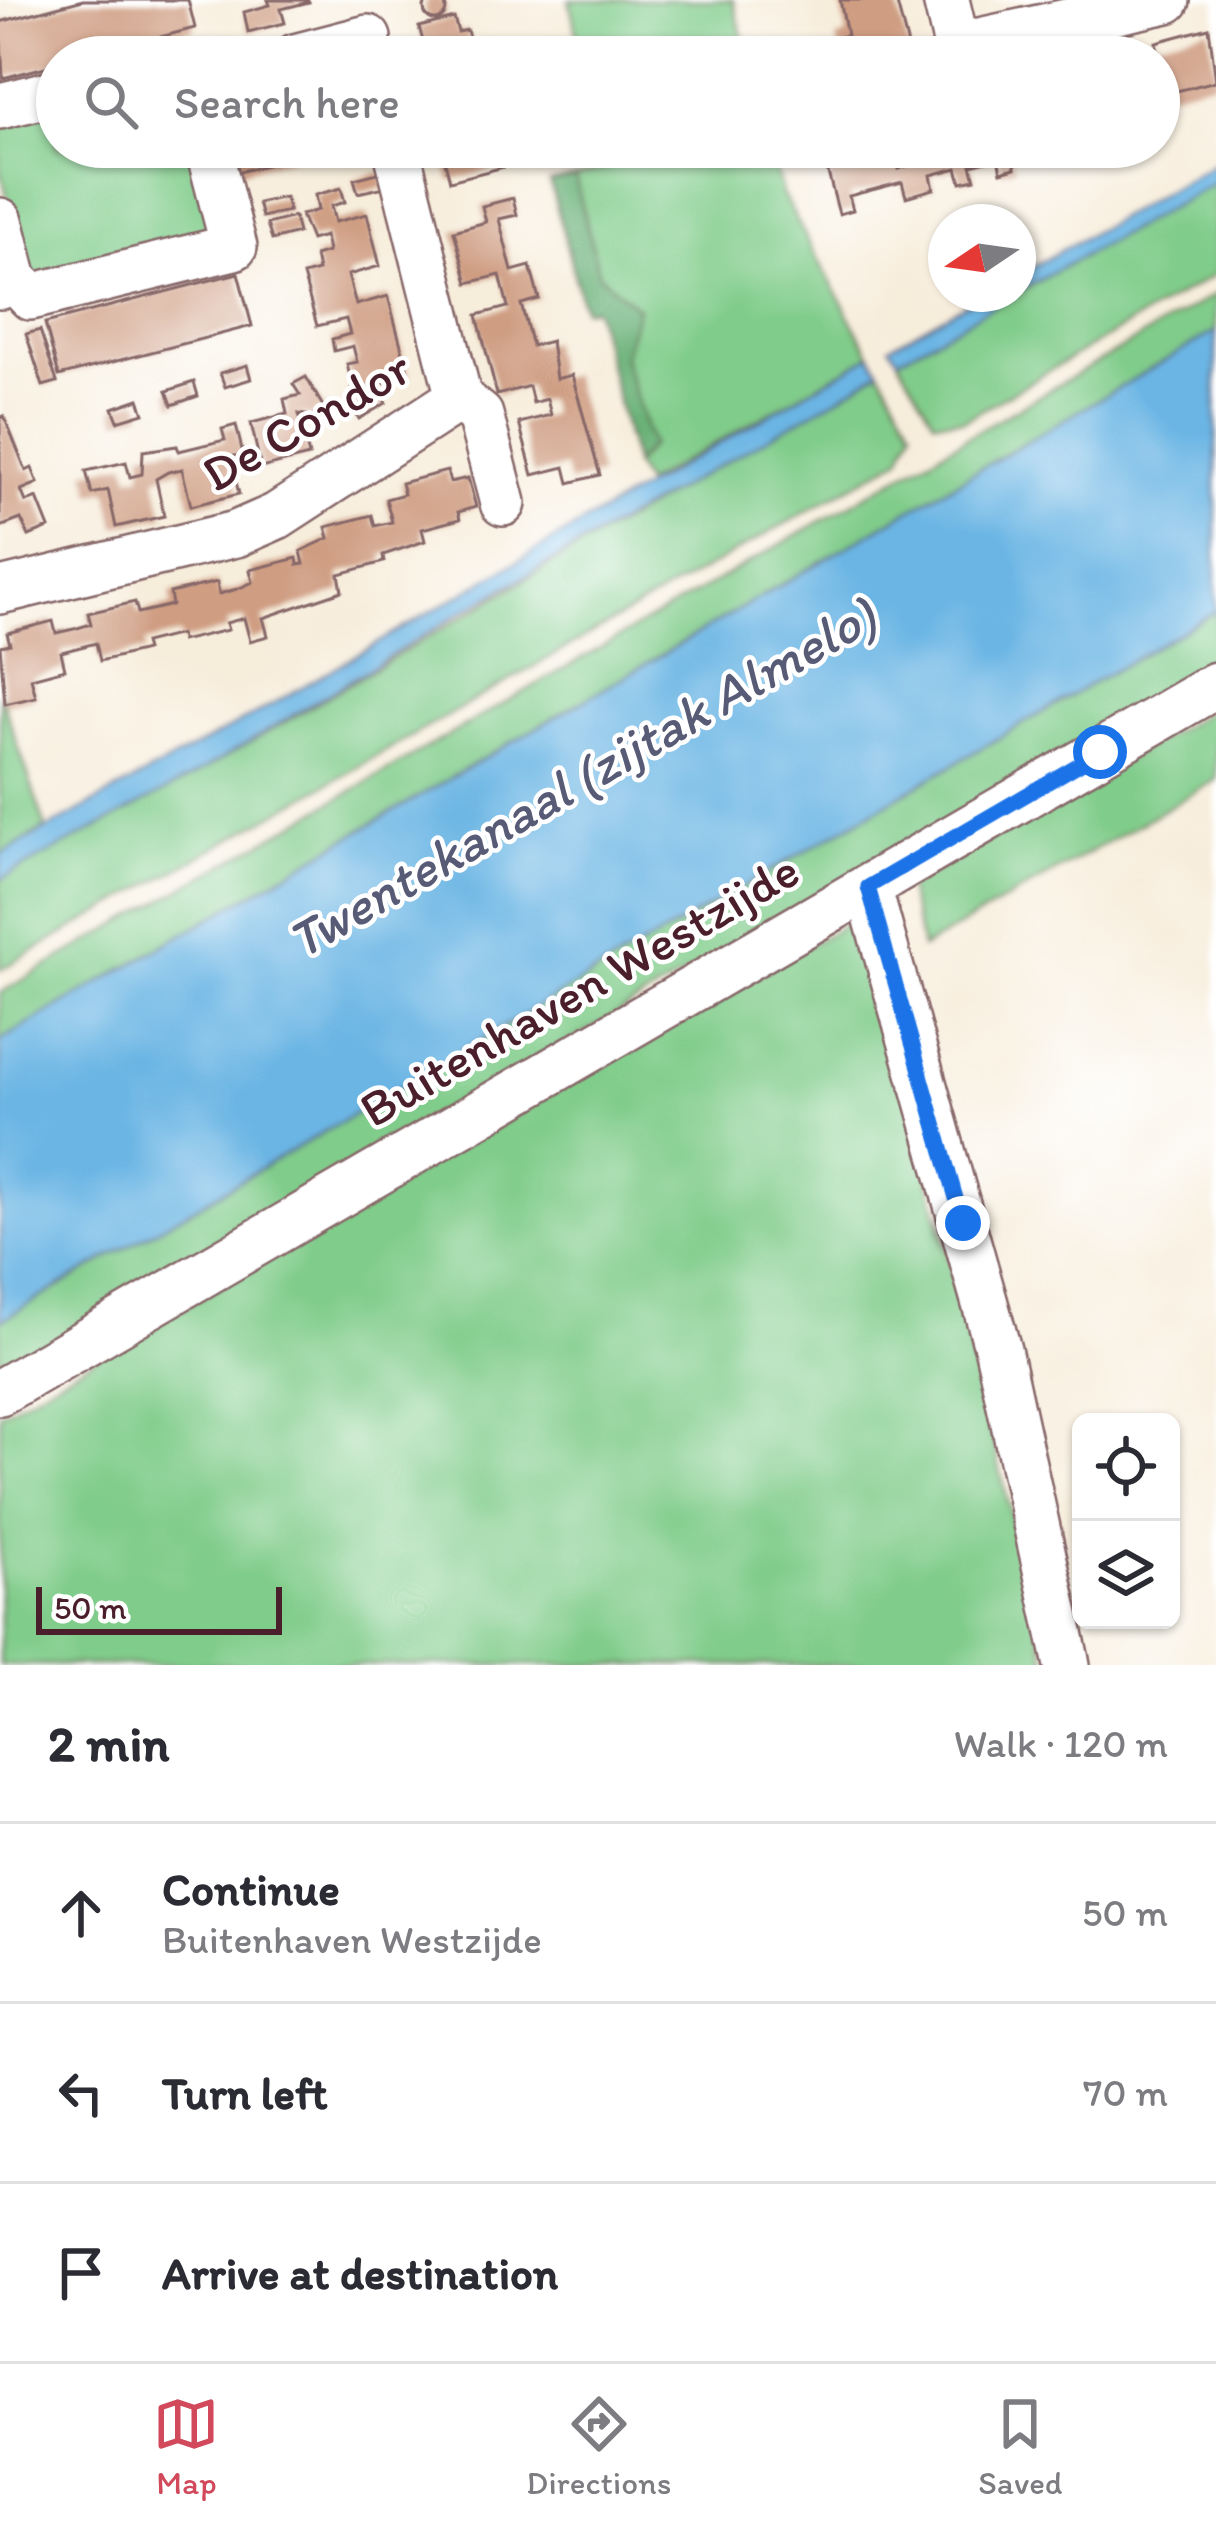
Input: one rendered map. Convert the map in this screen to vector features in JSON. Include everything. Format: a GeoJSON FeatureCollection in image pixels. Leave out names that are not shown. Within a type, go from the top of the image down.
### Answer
{"type":"FeatureCollection","features":[{"type":"Feature","properties":{"kind":"street"},"geometry":{"type":"LineString","coordinates":[[946,0],[953,36]]}},
{"type":"Feature","properties":{"kind":"street"},"geometry":{"type":"LineString","coordinates":[[1018,36],[1167,0]]}},
{"type":"Feature","properties":{"kind":"street"},"geometry":{"type":"LineString","coordinates":[[0,106],[36,97]]}},
{"type":"Feature","properties":{"kind":"street"},"geometry":{"type":"LineString","coordinates":[[0,221],[7,283],[31,297],[234,247],[213,168]]}},
{"type":"Feature","properties":{"kind":"street","name":"De Condor"},"geometry":{"type":"LineString","coordinates":[[401,168],[459,398],[480,416],[502,503]]}},
{"type":"Feature","properties":{"kind":"street","name":"De Condor"},"geometry":{"type":"LineString","coordinates":[[0,591],[236,534],[277,516],[459,398]]}},
{"type":"Feature","properties":{"kind":"street","name":"Buitenhaven Westzijde"},"geometry":{"type":"LineString","coordinates":[[0,1392],[1216,685]]}},
{"type":"Feature","properties":{"kind":"street"},"geometry":{"type":"LineString","coordinates":[[868,887],[998,1350],[1066,1665]]}},
{"type":"Feature","properties":{"kind":"green space"},"geometry":{"type":"Polygon","coordinates":[[[569,0],[733,0],[742,36],[577,36],[569,0]]]}},
{"type":"Feature","properties":{"kind":"green space"},"geometry":{"type":"Polygon","coordinates":[[[36,107],[36,168],[204,168],[223,240],[31,287],[0,169],[0,116],[36,107]]]}},
{"type":"Feature","properties":{"kind":"green space"},"geometry":{"type":"Polygon","coordinates":[[[608,168],[775,168],[782,194],[871,355],[644,484],[634,465],[651,445],[623,357],[638,308],[599,276],[575,177],[608,168]]]}},
{"type":"Feature","properties":{"kind":"green space"},"geometry":{"type":"Polygon","coordinates":[[[575,177],[599,275],[638,308],[623,357],[651,445],[634,465],[594,308],[583,309],[550,182],[575,177]]]}},
{"type":"Feature","properties":{"kind":"green space"},"geometry":{"type":"Polygon","coordinates":[[[1216,182],[1216,274],[964,420],[934,420],[898,359],[982,312],[1036,312],[1036,282],[1216,182]]]}},
{"type":"Feature","properties":{"kind":"green space"},"geometry":{"type":"Polygon","coordinates":[[[1216,294],[1216,331],[0,1041],[0,993],[1216,294]]]}},
{"type":"Feature","properties":{"kind":"green space"},"geometry":{"type":"Polygon","coordinates":[[[880,370],[913,429],[901,458],[0,970],[0,880],[190,778],[880,370]]]}},
{"type":"Feature","properties":{"kind":"green space"},"geometry":{"type":"Polygon","coordinates":[[[1216,611],[1216,666],[0,1373],[0,1321],[1216,611]]]}},
{"type":"Feature","properties":{"kind":"green space"},"geometry":{"type":"Polygon","coordinates":[[[0,693],[46,828],[0,855],[0,693]]]}},
{"type":"Feature","properties":{"kind":"green space"},"geometry":{"type":"Polygon","coordinates":[[[1216,707],[1216,780],[922,948],[907,888],[1216,707]]]}},
{"type":"Feature","properties":{"kind":"green space"},"geometry":{"type":"Polygon","coordinates":[[[864,913],[1048,1665],[0,1665],[0,1413],[864,913]]]}},
{"type":"Feature","properties":{"kind":"water"},"geometry":{"type":"Polygon","coordinates":[[[1216,162],[1216,182],[1036,282],[1036,265],[1216,162]]]}},
{"type":"Feature","properties":{"kind":"water"},"geometry":{"type":"Polygon","coordinates":[[[951,312],[983,312],[898,359],[890,346],[951,312]]]}},
{"type":"Feature","properties":{"kind":"water","name":"Twentekanaal (zijtak Almelo)"},"geometry":{"type":"Polygon","coordinates":[[[1216,331],[1216,611],[0,1321],[0,1041],[1216,331]]]}},
{"type":"Feature","properties":{"kind":"water"},"geometry":{"type":"Polygon","coordinates":[[[871,355],[880,370],[841,396],[459,614],[190,778],[0,880],[0,855],[259,712],[871,355]]]}},
{"type":"Feature","properties":{"kind":"building"},"geometry":{"type":"Polygon","coordinates":[[[83,0],[188,0],[195,28],[164,36],[36,36],[36,69],[3,78],[0,22],[83,0]]]}},
{"type":"Feature","properties":{"kind":"building"},"geometry":{"type":"Polygon","coordinates":[[[268,0],[309,2],[281,9],[285,23],[248,32],[244,12],[270,5],[268,0]]]}},
{"type":"Feature","properties":{"kind":"building"},"geometry":{"type":"Polygon","coordinates":[[[840,0],[896,0],[905,36],[843,36],[847,35],[840,0]]]}},
{"type":"Feature","properties":{"kind":"building"},"geometry":{"type":"Polygon","coordinates":[[[427,1],[443,1],[443,17],[427,17],[427,1]]]}},
{"type":"Feature","properties":{"kind":"building"},"geometry":{"type":"Polygon","coordinates":[[[454,18],[458,32],[467,30],[469,36],[422,36],[419,27],[454,18]]]}},
{"type":"Feature","properties":{"kind":"building"},"geometry":{"type":"Polygon","coordinates":[[[1209,28],[1216,81],[1180,90],[1179,36],[1209,28]]]}},
{"type":"Feature","properties":{"kind":"building"},"geometry":{"type":"Polygon","coordinates":[[[447,168],[500,168],[450,181],[447,168]]]}},
{"type":"Feature","properties":{"kind":"building"},"geometry":{"type":"Polygon","coordinates":[[[957,168],[931,175],[934,189],[906,197],[902,182],[849,196],[853,210],[839,214],[827,169],[957,168]]]}},
{"type":"Feature","properties":{"kind":"building"},"geometry":{"type":"Polygon","coordinates":[[[957,168],[972,168],[975,179],[961,182],[957,168]]]}},
{"type":"Feature","properties":{"kind":"building"},"geometry":{"type":"Polygon","coordinates":[[[381,172],[385,187],[358,193],[354,179],[381,172]]]}},
{"type":"Feature","properties":{"kind":"building"},"geometry":{"type":"Polygon","coordinates":[[[341,188],[345,202],[331,206],[335,222],[367,214],[380,266],[348,275],[356,305],[388,296],[409,376],[375,385],[386,403],[359,419],[352,406],[356,404],[347,364],[357,362],[353,346],[334,351],[332,339],[350,334],[346,319],[317,326],[303,275],[318,271],[315,256],[328,252],[325,236],[311,240],[301,215],[318,210],[315,195],[341,188]]]}},
{"type":"Feature","properties":{"kind":"building"},"geometry":{"type":"Polygon","coordinates":[[[285,197],[289,211],[262,217],[258,203],[285,197]]]}},
{"type":"Feature","properties":{"kind":"building"},"geometry":{"type":"Polygon","coordinates":[[[513,198],[517,215],[499,219],[512,271],[530,266],[539,299],[521,304],[532,346],[551,341],[556,379],[572,375],[600,475],[569,483],[565,467],[533,475],[519,423],[551,415],[547,399],[533,403],[529,386],[497,395],[477,315],[508,307],[500,275],[468,283],[454,231],[486,222],[482,206],[513,198]]]}},
{"type":"Feature","properties":{"kind":"building"},"geometry":{"type":"Polygon","coordinates":[[[294,217],[298,233],[272,240],[267,224],[294,217]]]}},
{"type":"Feature","properties":{"kind":"building"},"geometry":{"type":"Polygon","coordinates":[[[238,273],[252,326],[59,376],[45,323],[238,273]]]}},
{"type":"Feature","properties":{"kind":"building"},"geometry":{"type":"Polygon","coordinates":[[[40,330],[57,382],[43,386],[26,334],[40,330]]]}},
{"type":"Feature","properties":{"kind":"building"},"geometry":{"type":"Polygon","coordinates":[[[247,365],[251,379],[225,387],[220,373],[247,365]]]}},
{"type":"Feature","properties":{"kind":"building"},"geometry":{"type":"Polygon","coordinates":[[[306,377],[324,408],[311,416],[299,414],[309,456],[261,468],[251,423],[287,414],[284,399],[300,395],[293,384],[306,377]]]}},
{"type":"Feature","properties":{"kind":"building"},"geometry":{"type":"Polygon","coordinates":[[[194,382],[198,396],[172,405],[167,391],[194,382]]]}},
{"type":"Feature","properties":{"kind":"building"},"geometry":{"type":"Polygon","coordinates":[[[139,399],[144,413],[118,421],[113,408],[139,399]]]}},
{"type":"Feature","properties":{"kind":"building"},"geometry":{"type":"Polygon","coordinates":[[[4,416],[26,471],[32,468],[38,483],[21,490],[26,502],[37,498],[49,528],[29,536],[21,519],[0,527],[0,418],[4,416]]]}},
{"type":"Feature","properties":{"kind":"building"},"geometry":{"type":"Polygon","coordinates":[[[236,425],[243,454],[230,457],[239,494],[191,506],[182,469],[168,472],[156,479],[164,516],[116,527],[108,490],[92,494],[86,471],[126,462],[130,477],[142,474],[143,451],[177,446],[179,451],[225,440],[222,429],[236,425]]]}},
{"type":"Feature","properties":{"kind":"building"},"geometry":{"type":"Polygon","coordinates":[[[447,471],[450,482],[468,478],[476,507],[458,512],[460,519],[422,529],[425,541],[383,555],[384,562],[339,574],[342,591],[263,618],[268,636],[250,641],[244,618],[226,623],[228,630],[181,641],[180,634],[144,643],[146,650],[100,661],[96,643],[61,652],[65,669],[31,678],[36,697],[5,704],[0,646],[10,644],[7,633],[53,621],[56,633],[74,629],[91,624],[88,613],[135,602],[138,613],[172,605],[170,593],[217,582],[219,594],[237,589],[253,582],[250,570],[297,558],[298,565],[304,564],[301,551],[329,538],[326,527],[372,515],[375,526],[392,522],[386,499],[404,494],[401,483],[447,471]]]}},
{"type":"Feature","properties":{"kind":"route"},"geometry":{"type":"LineString","coordinates":[[963,1223],[868,887],[1100,752]]}}]}
